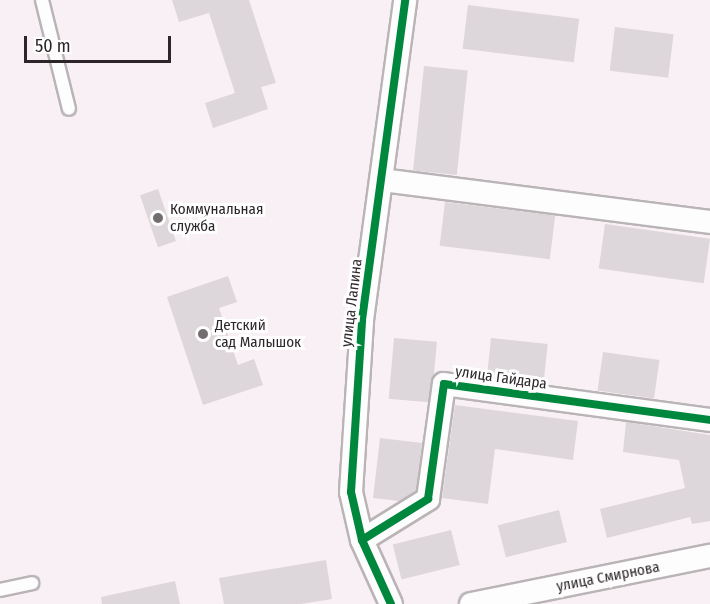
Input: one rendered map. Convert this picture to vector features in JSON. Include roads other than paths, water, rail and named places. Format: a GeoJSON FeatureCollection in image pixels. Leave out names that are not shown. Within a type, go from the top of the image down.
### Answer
{"type":"FeatureCollection","features":[{"type":"Feature","properties":{"kind":"street","name":"улица Лапина"},"geometry":{"type":"LineString","coordinates":[[391,604],[362,540],[351,492],[362,320],[405,0]]}},
{"type":"Feature","properties":{"kind":"street"},"geometry":{"type":"LineString","coordinates":[[382,180],[710,222]]}},
{"type":"Feature","properties":{"kind":"street","name":"улица Гайдара"},"geometry":{"type":"LineString","coordinates":[[362,540],[428,499],[444,384],[710,420]]}},
{"type":"Feature","properties":{"kind":"street","name":"улица Смирнова"},"geometry":{"type":"LineString","coordinates":[[471,604],[710,556]]}},
{"type":"Feature","properties":{"kind":"lane"},"geometry":{"type":"LineString","coordinates":[[42,0],[69,109]]}},
{"type":"Feature","properties":{"kind":"lane"},"geometry":{"type":"LineString","coordinates":[[0,591],[32,583]]}},
{"type":"Feature","properties":{"kind":"place","name":"Коммунальная служба"},"geometry":{"type":"Point","coordinates":[158,218]}},
{"type":"Feature","properties":{"kind":"place","name":"Детский сад Малышок"},"geometry":{"type":"Point","coordinates":[203,334]}}]}
